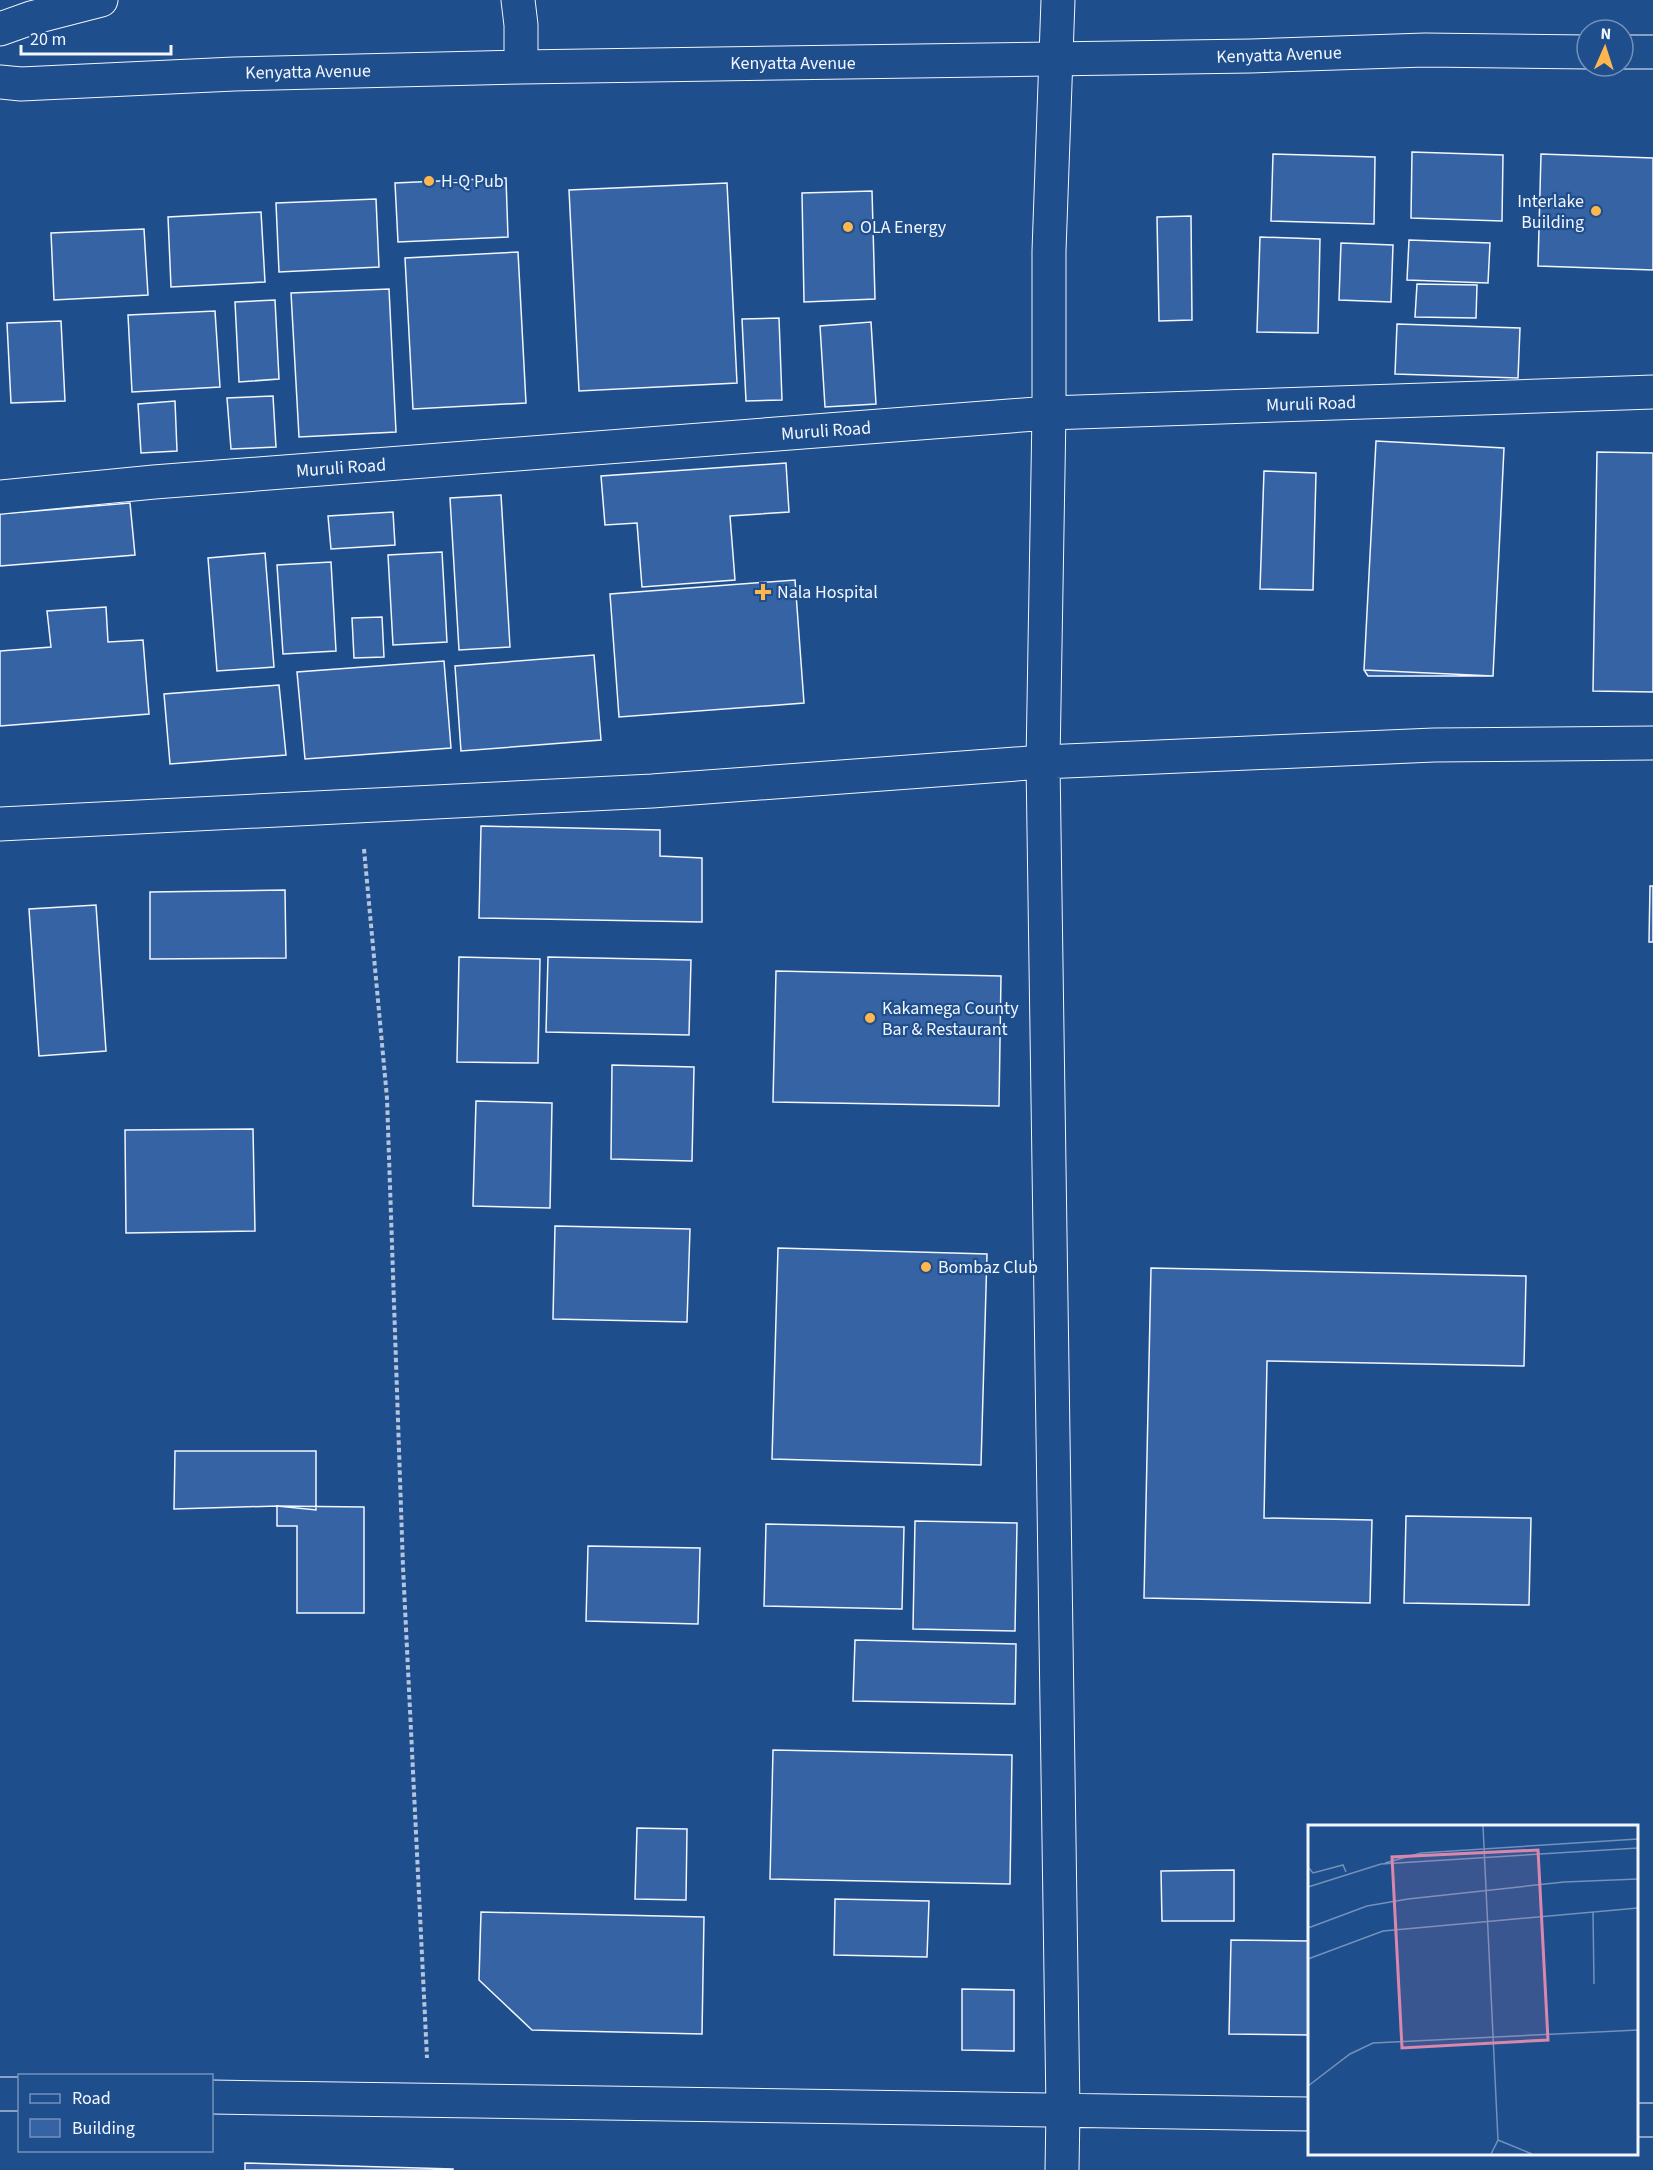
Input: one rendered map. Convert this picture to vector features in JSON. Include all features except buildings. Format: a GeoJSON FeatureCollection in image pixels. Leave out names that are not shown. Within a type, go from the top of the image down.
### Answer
{"type":"FeatureCollection","features":[{"type":"Feature","properties":{"kind":"main road"},"geometry":{"type":"LineString","coordinates":[[0,29],[31,18],[100,0]]}},
{"type":"Feature","properties":{"kind":"main road"},"geometry":{"type":"LineString","coordinates":[[518,0],[522,67]]}},
{"type":"Feature","properties":{"kind":"main road"},"geometry":{"type":"LineString","coordinates":[[1058,0],[1049,251],[1044,762],[1062,2170]]}},
{"type":"Feature","properties":{"kind":"main road","name":"Kenyatta Avenue"},"geometry":{"type":"LineString","coordinates":[[0,82],[21,84],[234,74],[522,67],[1240,56],[1425,50],[1575,52]]}},
{"type":"Feature","properties":{"kind":"main road"},"geometry":{"type":"LineString","coordinates":[[1635,52],[1653,52]]}},
{"type":"Feature","properties":{"kind":"main road","name":"Muruli Road"},"geometry":{"type":"LineString","coordinates":[[0,496],[154,482],[1049,413],[1653,392]]}},
{"type":"Feature","properties":{"kind":"main road"},"geometry":{"type":"LineString","coordinates":[[0,824],[664,790],[1044,762],[1434,745],[1653,743]]}},
{"type":"Feature","properties":{"kind":"main road"},"geometry":{"type":"LineString","coordinates":[[0,2094],[18,2094]]}},
{"type":"Feature","properties":{"kind":"main road"},"geometry":{"type":"LineString","coordinates":[[213,2097],[1308,2114]]}},
{"type":"Feature","properties":{"kind":"path"},"geometry":{"type":"LineString","coordinates":[[360,807],[387,1098],[403,1567],[429,2101]]}},
{"type":"Feature","properties":{"kind":"place","name":"H-Q Pub"},"geometry":{"type":"Point","coordinates":[429,181]}},
{"type":"Feature","properties":{"kind":"place","name":"Interlake Building"},"geometry":{"type":"Point","coordinates":[1596,211]}},
{"type":"Feature","properties":{"kind":"place","name":"OLA Energy"},"geometry":{"type":"Point","coordinates":[848,227]}},
{"type":"Feature","properties":{"kind":"place","name":"Nala Hospital"},"geometry":{"type":"Point","coordinates":[763,592]}},
{"type":"Feature","properties":{"kind":"place","name":"Kakamega County Bar & Restaurant"},"geometry":{"type":"Point","coordinates":[870,1018]}},
{"type":"Feature","properties":{"kind":"place","name":"Bombaz Club"},"geometry":{"type":"Point","coordinates":[926,1267]}}]}
